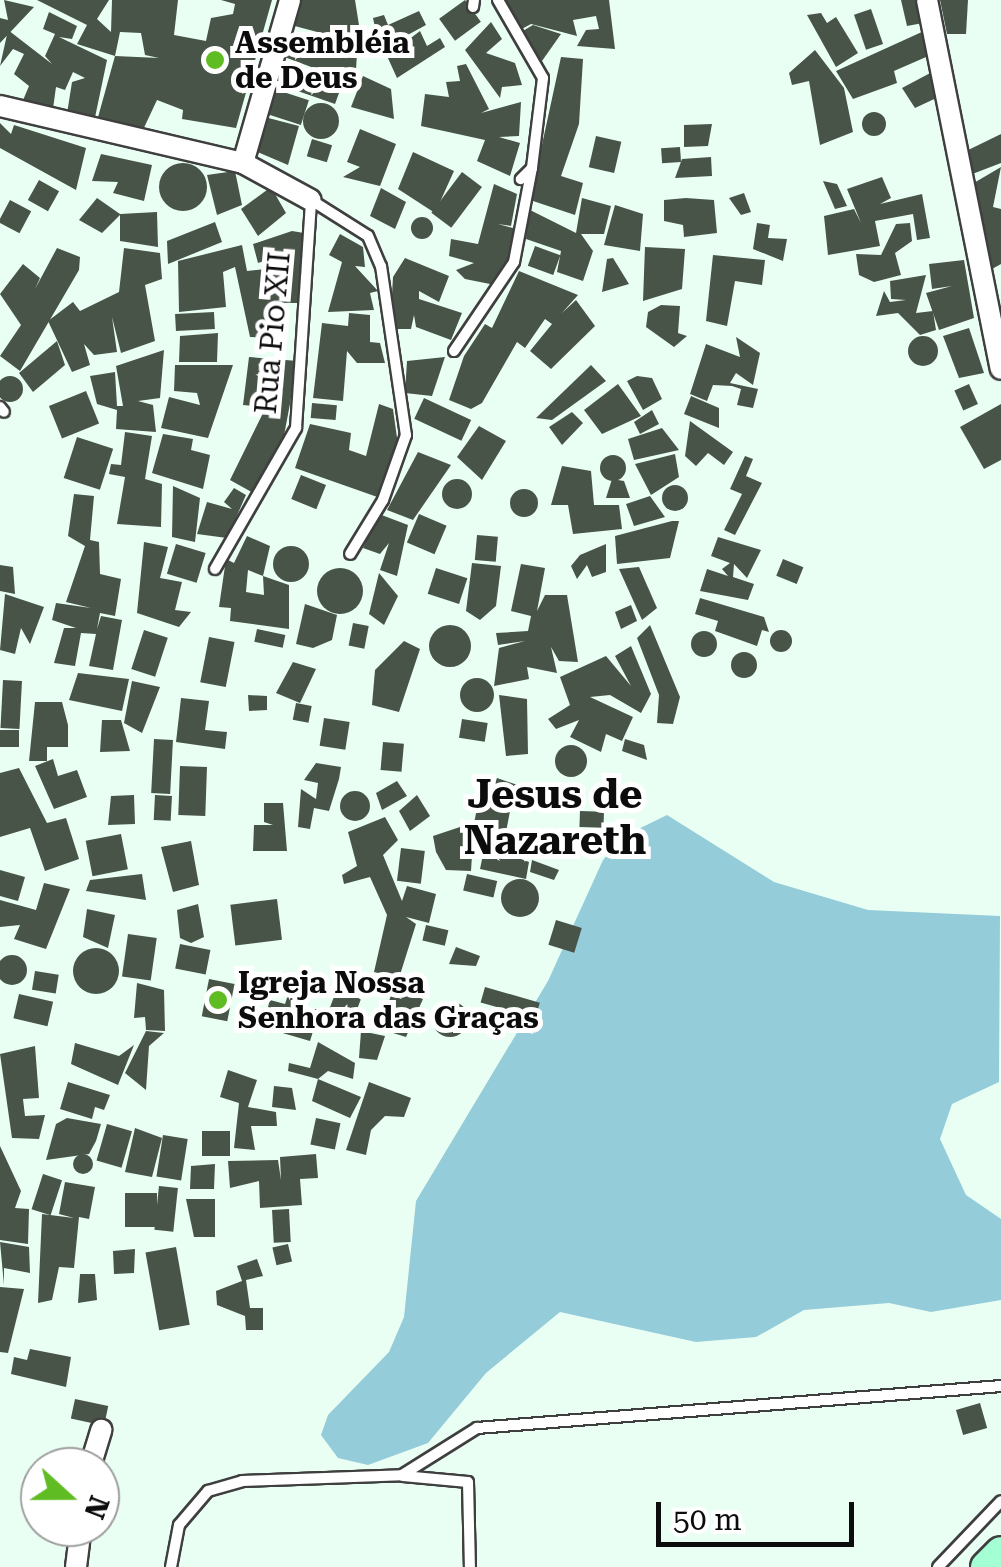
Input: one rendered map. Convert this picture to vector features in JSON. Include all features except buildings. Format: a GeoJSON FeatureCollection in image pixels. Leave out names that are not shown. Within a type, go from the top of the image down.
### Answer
{"type":"FeatureCollection","features":[{"type":"Feature","properties":{"kind":"main road"},"geometry":{"type":"LineString","coordinates":[[986,1567],[1001,1552]]}},
{"type":"Feature","properties":{"kind":"street"},"geometry":{"type":"LineString","coordinates":[[243,162],[290,0]]}},
{"type":"Feature","properties":{"kind":"street"},"geometry":{"type":"LineString","coordinates":[[928,0],[1001,368]]}},
{"type":"Feature","properties":{"kind":"street"},"geometry":{"type":"LineString","coordinates":[[0,106],[243,162],[311,200]]}},
{"type":"Feature","properties":{"kind":"street"},"geometry":{"type":"LineString","coordinates":[[95,1447],[100,1430]]}},
{"type":"Feature","properties":{"kind":"lane"},"geometry":{"type":"LineString","coordinates":[[454,351],[514,262],[532,168],[543,78],[498,0]]}},
{"type":"Feature","properties":{"kind":"lane"},"geometry":{"type":"LineString","coordinates":[[521,179],[532,168]]}},
{"type":"Feature","properties":{"kind":"lane"},"geometry":{"type":"LineString","coordinates":[[311,200],[368,236],[381,266],[406,435],[383,500],[350,554]]}},
{"type":"Feature","properties":{"kind":"lane","name":"Rua Pio XII"},"geometry":{"type":"LineString","coordinates":[[216,569],[296,428],[311,200]]}},
{"type":"Feature","properties":{"kind":"lane"},"geometry":{"type":"LineString","coordinates":[[402,1476],[452,1439],[508,1422],[872,1403],[1001,1386]]}},
{"type":"Feature","properties":{"kind":"lane"},"geometry":{"type":"LineString","coordinates":[[171,1567],[179,1524],[208,1491],[242,1481],[402,1476],[468,1482],[470,1567]]}},
{"type":"Feature","properties":{"kind":"lane"},"geometry":{"type":"LineString","coordinates":[[938,1567],[1001,1501]]}},
{"type":"Feature","properties":{"kind":"shaded area"},"geometry":{"type":"Polygon","coordinates":[[[667,815],[774,882],[868,910],[1000,916],[999,1082],[952,1104],[940,1139],[966,1195],[1001,1219],[1001,1300],[931,1312],[889,1303],[804,1310],[756,1337],[696,1342],[560,1312],[486,1373],[428,1443],[368,1465],[338,1458],[321,1435],[328,1415],[389,1352],[404,1317],[416,1201],[548,981],[603,860],[622,837],[667,815]]]}},
{"type":"Feature","properties":{"kind":"place","name":"Assembléia de Deus"},"geometry":{"type":"Point","coordinates":[215,60]}},
{"type":"Feature","properties":{"kind":"place","name":"Igreja Nossa Senhora das Graças"},"geometry":{"type":"Point","coordinates":[218,1000]}},
{"type":"Feature","properties":{"kind":"district","name":"Jesus de Nazareth"},"geometry":{"type":"Point","coordinates":[555,818]}}]}
